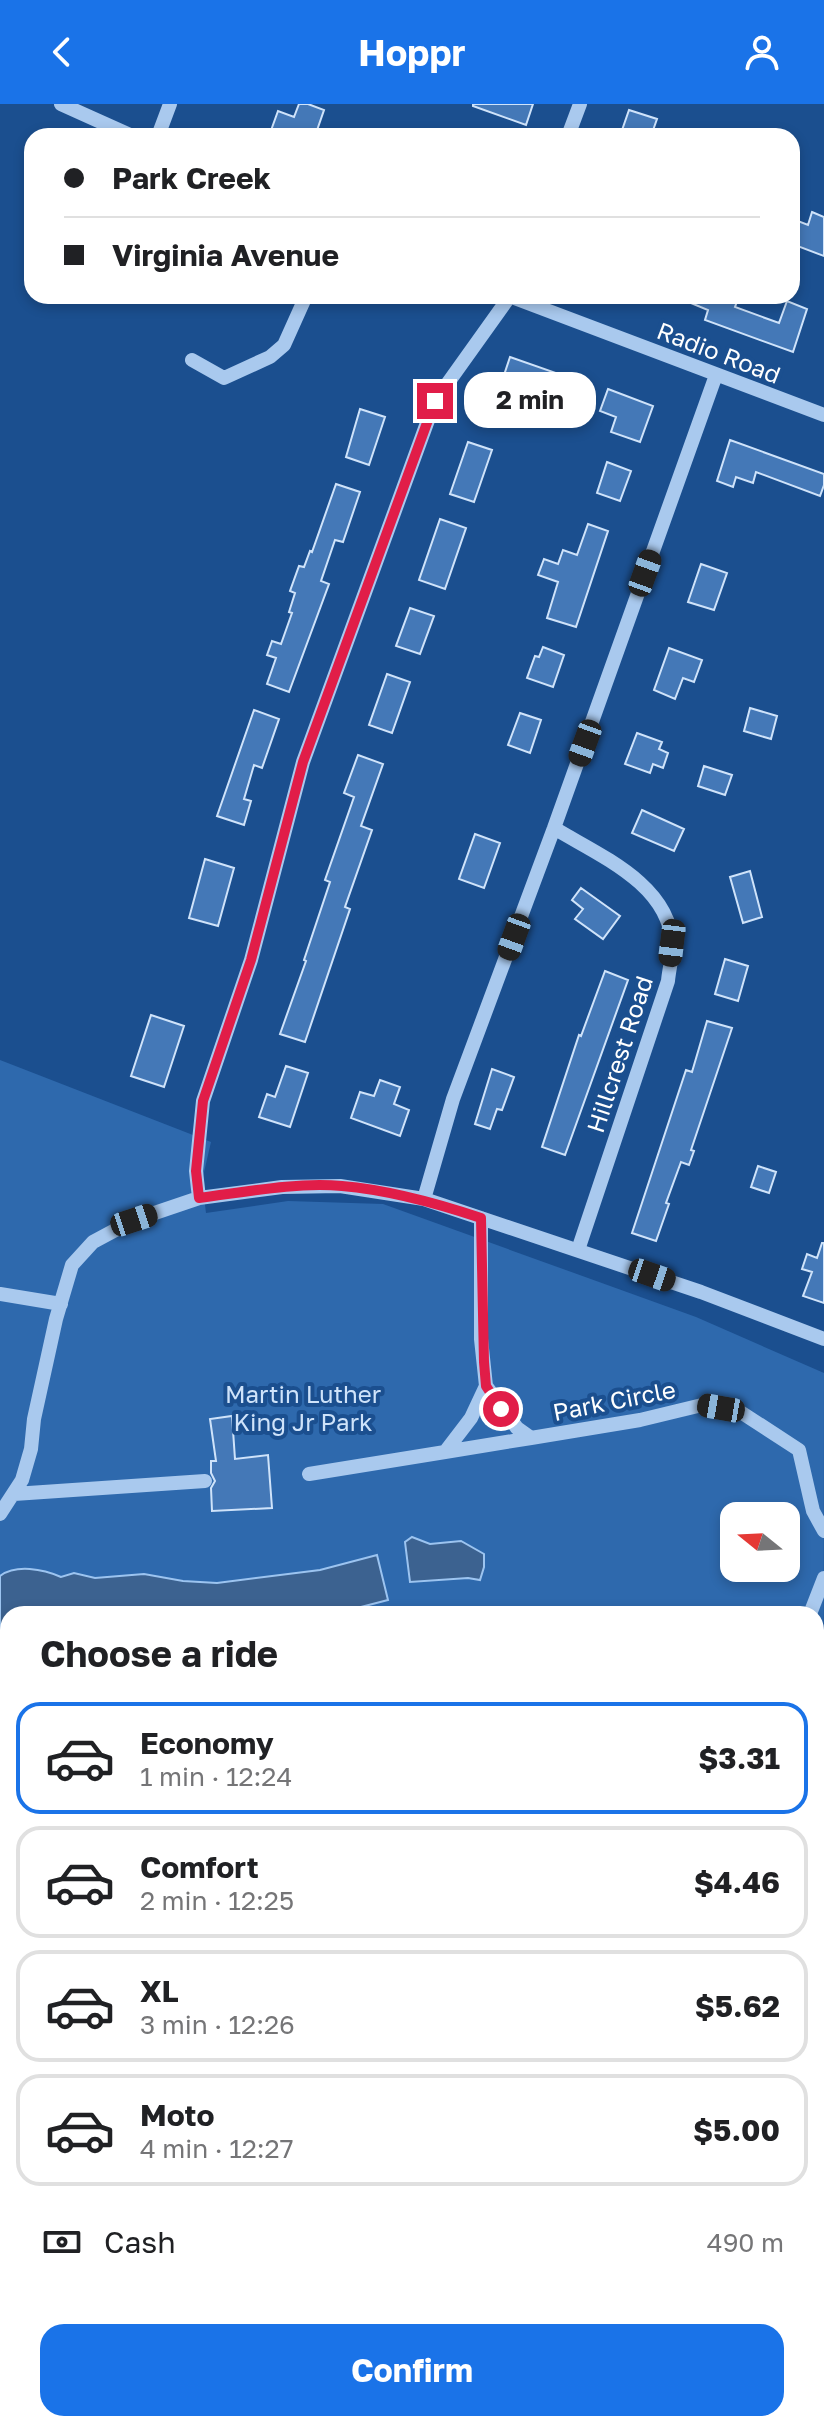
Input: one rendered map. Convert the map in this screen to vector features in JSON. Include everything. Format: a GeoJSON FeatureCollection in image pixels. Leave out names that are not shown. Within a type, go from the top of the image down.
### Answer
{"type":"FeatureCollection","features":[{"type":"Feature","properties":{"kind":"street"},"geometry":{"type":"LineString","coordinates":[[61,104],[114,128]]}},
{"type":"Feature","properties":{"kind":"street"},"geometry":{"type":"LineString","coordinates":[[161,128],[170,104]]}},
{"type":"Feature","properties":{"kind":"street"},"geometry":{"type":"LineString","coordinates":[[571,128],[580,104]]}},
{"type":"Feature","properties":{"kind":"street"},"geometry":{"type":"LineString","coordinates":[[192,360],[224,378],[270,357],[284,345],[302,304]]}},
{"type":"Feature","properties":{"kind":"street"},"geometry":{"type":"LineString","coordinates":[[199,1198],[196,1171],[203,1101],[251,960],[303,762],[435,401],[503,304]]}},
{"type":"Feature","properties":{"kind":"street","name":"Radio Road"},"geometry":{"type":"LineString","coordinates":[[530,304],[824,415]]}},
{"type":"Feature","properties":{"kind":"street"},"geometry":{"type":"LineString","coordinates":[[424,1199],[453,1099],[554,828],[716,375]]}},
{"type":"Feature","properties":{"kind":"street","name":"Hillcrest Road"},"geometry":{"type":"LineString","coordinates":[[554,828],[635,877],[661,906],[672,943],[668,981],[578,1250]]}},
{"type":"Feature","properties":{"kind":"street"},"geometry":{"type":"LineString","coordinates":[[0,1514],[22,1480],[31,1449],[34,1419],[72,1265],[93,1242],[134,1220],[199,1198],[282,1187],[340,1186],[424,1199],[701,1292],[824,1339]]}},
{"type":"Feature","properties":{"kind":"street"},"geometry":{"type":"LineString","coordinates":[[445,1452],[471,1418],[486,1386],[481,1339],[481,1218]]}},
{"type":"Feature","properties":{"kind":"street"},"geometry":{"type":"LineString","coordinates":[[0,1294],[61,1304]]}},
{"type":"Feature","properties":{"kind":"street","name":"Park Circle"},"geometry":{"type":"LineString","coordinates":[[486,1386],[517,1428],[531,1438],[640,1420],[702,1405],[739,1411],[799,1450],[824,1531]]}},
{"type":"Feature","properties":{"kind":"street"},"geometry":{"type":"LineString","coordinates":[[309,1474],[531,1438]]}},
{"type":"Feature","properties":{"kind":"street"},"geometry":{"type":"LineString","coordinates":[[14,1494],[205,1481]]}},
{"type":"Feature","properties":{"kind":"street"},"geometry":{"type":"LineString","coordinates":[[814,1606],[824,1578]]}},
{"type":"Feature","properties":{"kind":"green space","name":"Martin Luther King Jr Park"},"geometry":{"type":"Polygon","coordinates":[[[0,1060],[211,1142],[202,1181],[206,1213],[288,1201],[383,1204],[696,1317],[824,1373],[824,1606],[0,1606],[0,1060]]]}},
{"type":"Feature","properties":{"kind":"shaded area"},"geometry":{"type":"Polygon","coordinates":[[[412,1537],[430,1544],[461,1541],[484,1554],[480,1580],[410,1582],[405,1542],[412,1537]]]}},
{"type":"Feature","properties":{"kind":"shaded area"},"geometry":{"type":"Polygon","coordinates":[[[377,1555],[388,1600],[365,1606],[0,1606],[0,1576],[14,1570],[30,1569],[61,1577],[74,1573],[95,1578],[144,1574],[217,1583],[320,1570],[377,1555]]]}},
{"type":"Feature","properties":{"kind":"building"},"geometry":{"type":"Polygon","coordinates":[[[299,104],[324,110],[318,128],[272,128],[278,111],[294,117],[299,104]]]}},
{"type":"Feature","properties":{"kind":"building"},"geometry":{"type":"Polygon","coordinates":[[[473,104],[533,104],[526,125],[473,104]]]}},
{"type":"Feature","properties":{"kind":"building"},"geometry":{"type":"Polygon","coordinates":[[[629,110],[657,119],[654,128],[623,128],[629,110]]]}},
{"type":"Feature","properties":{"kind":"building"},"geometry":{"type":"Polygon","coordinates":[[[812,212],[824,217],[824,256],[800,247],[800,222],[808,225],[812,212]]]}},
{"type":"Feature","properties":{"kind":"building"},"geometry":{"type":"Polygon","coordinates":[[[693,304],[736,304],[735,307],[779,323],[786,304],[807,309],[793,352],[705,320],[708,310],[693,304]]]}},
{"type":"Feature","properties":{"kind":"building"},"geometry":{"type":"Polygon","coordinates":[[[510,357],[556,373],[548,398],[521,388],[512,414],[493,408],[510,357]]]}},
{"type":"Feature","properties":{"kind":"building"},"geometry":{"type":"Polygon","coordinates":[[[608,389],[653,406],[640,442],[611,432],[616,417],[600,411],[608,389]]]}},
{"type":"Feature","properties":{"kind":"building"},"geometry":{"type":"Polygon","coordinates":[[[360,409],[385,417],[369,465],[346,457],[360,409]]]}},
{"type":"Feature","properties":{"kind":"building"},"geometry":{"type":"Polygon","coordinates":[[[730,440],[824,474],[820,496],[756,472],[753,483],[736,477],[733,487],[717,481],[730,440]]]}},
{"type":"Feature","properties":{"kind":"building"},"geometry":{"type":"Polygon","coordinates":[[[468,442],[492,450],[474,502],[450,494],[468,442]]]}},
{"type":"Feature","properties":{"kind":"building"},"geometry":{"type":"Polygon","coordinates":[[[607,462],[631,471],[620,501],[597,493],[607,462]]]}},
{"type":"Feature","properties":{"kind":"building"},"geometry":{"type":"Polygon","coordinates":[[[336,484],[360,492],[343,542],[335,540],[321,581],[329,584],[289,692],[267,684],[276,658],[267,655],[272,641],[281,644],[292,613],[289,612],[295,593],[290,591],[299,566],[304,567],[312,552],[336,484]]]}},
{"type":"Feature","properties":{"kind":"building"},"geometry":{"type":"Polygon","coordinates":[[[440,519],[466,528],[445,589],[419,580],[440,519]]]}},
{"type":"Feature","properties":{"kind":"building"},"geometry":{"type":"Polygon","coordinates":[[[588,524],[608,531],[576,627],[547,618],[558,582],[538,575],[544,559],[558,564],[563,550],[577,555],[588,524]]]}},
{"type":"Feature","properties":{"kind":"building"},"geometry":{"type":"Polygon","coordinates":[[[701,564],[727,573],[714,610],[688,602],[701,564]]]}},
{"type":"Feature","properties":{"kind":"building"},"geometry":{"type":"Polygon","coordinates":[[[410,608],[434,616],[420,654],[396,646],[410,608]]]}},
{"type":"Feature","properties":{"kind":"building"},"geometry":{"type":"Polygon","coordinates":[[[543,647],[564,655],[553,687],[527,678],[535,656],[539,657],[543,647]]]}},
{"type":"Feature","properties":{"kind":"building"},"geometry":{"type":"Polygon","coordinates":[[[669,648],[702,660],[694,682],[683,678],[675,699],[654,690],[669,648]]]}},
{"type":"Feature","properties":{"kind":"building"},"geometry":{"type":"Polygon","coordinates":[[[387,674],[410,682],[392,733],[369,725],[387,674]]]}},
{"type":"Feature","properties":{"kind":"building"},"geometry":{"type":"Polygon","coordinates":[[[750,708],[777,716],[771,739],[744,731],[750,708]]]}},
{"type":"Feature","properties":{"kind":"building"},"geometry":{"type":"Polygon","coordinates":[[[254,710],[279,719],[262,768],[254,765],[244,799],[251,801],[244,825],[217,816],[254,710]]]}},
{"type":"Feature","properties":{"kind":"building"},"geometry":{"type":"Polygon","coordinates":[[[520,713],[541,720],[530,753],[508,745],[520,713]]]}},
{"type":"Feature","properties":{"kind":"building"},"geometry":{"type":"Polygon","coordinates":[[[637,733],[662,742],[659,749],[668,753],[663,768],[653,764],[650,773],[625,764],[637,733]]]}},
{"type":"Feature","properties":{"kind":"building"},"geometry":{"type":"Polygon","coordinates":[[[358,755],[383,764],[361,826],[372,830],[345,907],[350,909],[305,1042],[280,1034],[306,961],[330,882],[325,880],[354,797],[344,793],[358,755]]]}},
{"type":"Feature","properties":{"kind":"building"},"geometry":{"type":"Polygon","coordinates":[[[704,766],[732,775],[725,795],[698,786],[704,766]]]}},
{"type":"Feature","properties":{"kind":"building"},"geometry":{"type":"Polygon","coordinates":[[[642,810],[684,829],[674,851],[632,833],[642,810]]]}},
{"type":"Feature","properties":{"kind":"building"},"geometry":{"type":"Polygon","coordinates":[[[475,834],[500,843],[484,888],[459,879],[475,834]]]}},
{"type":"Feature","properties":{"kind":"building"},"geometry":{"type":"Polygon","coordinates":[[[205,859],[234,868],[218,926],[189,918],[205,859]]]}},
{"type":"Feature","properties":{"kind":"building"},"geometry":{"type":"Polygon","coordinates":[[[750,871],[762,917],[743,923],[730,877],[750,871]]]}},
{"type":"Feature","properties":{"kind":"building"},"geometry":{"type":"Polygon","coordinates":[[[581,888],[620,916],[603,939],[575,919],[583,909],[572,900],[581,888]]]}},
{"type":"Feature","properties":{"kind":"building"},"geometry":{"type":"Polygon","coordinates":[[[725,959],[748,966],[738,1001],[715,994],[725,959]]]}},
{"type":"Feature","properties":{"kind":"building"},"geometry":{"type":"Polygon","coordinates":[[[605,971],[628,980],[565,1155],[542,1147],[579,1035],[605,971]]]}},
{"type":"Feature","properties":{"kind":"building"},"geometry":{"type":"Polygon","coordinates":[[[151,1015],[184,1026],[164,1087],[131,1076],[151,1015]]]}},
{"type":"Feature","properties":{"kind":"building"},"geometry":{"type":"Polygon","coordinates":[[[707,1021],[732,1028],[691,1150],[694,1151],[689,1165],[681,1162],[656,1241],[632,1233],[686,1070],[692,1072],[707,1021]]]}},
{"type":"Feature","properties":{"kind":"building"},"geometry":{"type":"Polygon","coordinates":[[[286,1066],[308,1073],[290,1127],[259,1117],[267,1094],[275,1097],[286,1066]]]}},
{"type":"Feature","properties":{"kind":"building"},"geometry":{"type":"Polygon","coordinates":[[[492,1069],[514,1077],[502,1110],[497,1109],[490,1129],[475,1124],[492,1069]]]}},
{"type":"Feature","properties":{"kind":"building"},"geometry":{"type":"Polygon","coordinates":[[[380,1080],[400,1087],[394,1104],[409,1110],[400,1136],[351,1118],[360,1092],[374,1096],[380,1080]]]}},
{"type":"Feature","properties":{"kind":"building"},"geometry":{"type":"Polygon","coordinates":[[[758,1166],[776,1172],[769,1193],[751,1187],[758,1166]]]}},
{"type":"Feature","properties":{"kind":"building"},"geometry":{"type":"Polygon","coordinates":[[[822,1243],[824,1303],[803,1296],[812,1272],[802,1269],[807,1254],[817,1258],[822,1243]]]}},
{"type":"Feature","properties":{"kind":"building"},"geometry":{"type":"Polygon","coordinates":[[[232,1416],[235,1459],[268,1455],[272,1508],[212,1511],[211,1488],[215,1481],[211,1461],[216,1461],[210,1419],[232,1416]]]}},
{"type":"Feature","properties":{"kind":"route"},"geometry":{"type":"LineString","coordinates":[[435,401],[303,762],[251,960],[203,1101],[196,1171],[199,1198],[282,1187],[340,1186],[424,1199],[481,1218],[481,1339],[486,1386],[501,1409]]}}]}
